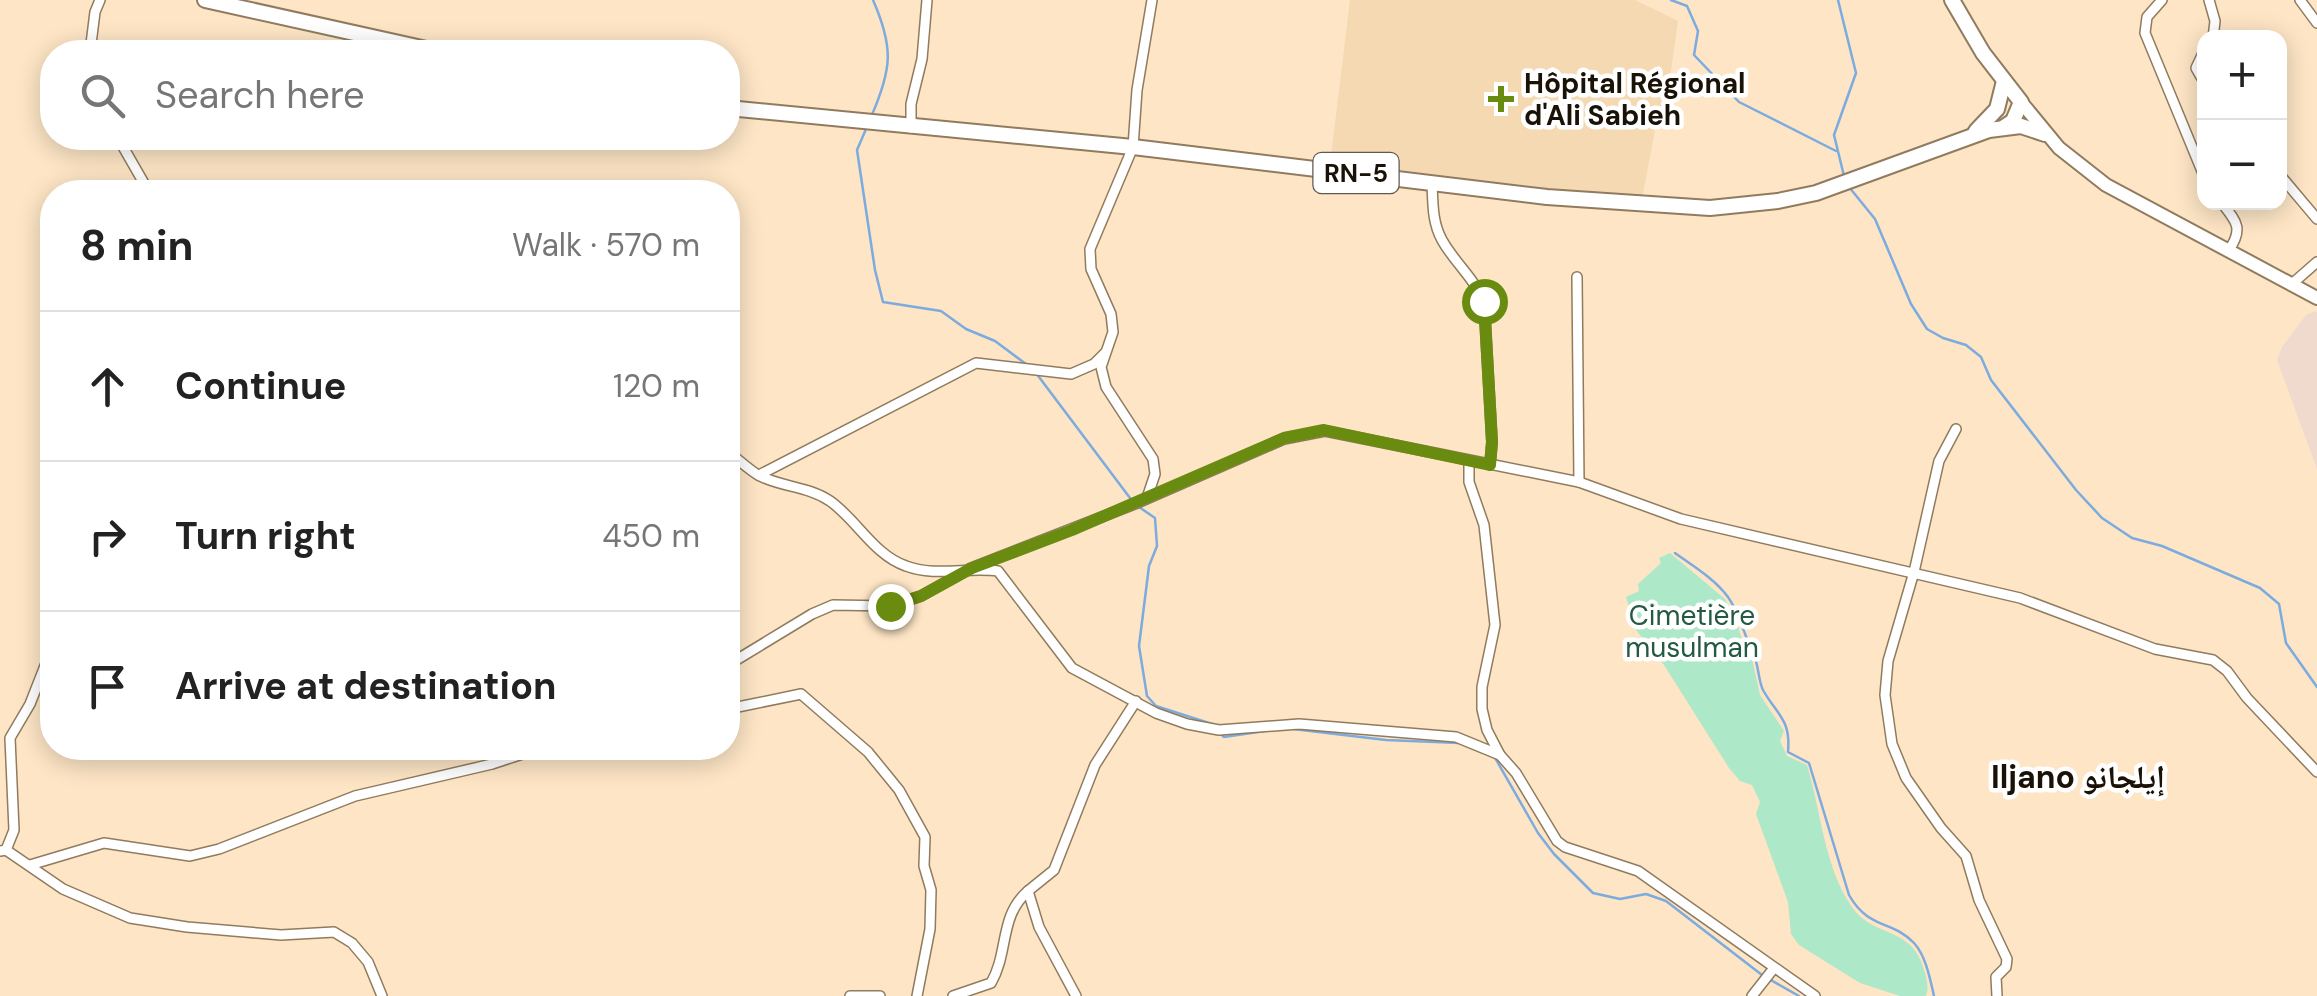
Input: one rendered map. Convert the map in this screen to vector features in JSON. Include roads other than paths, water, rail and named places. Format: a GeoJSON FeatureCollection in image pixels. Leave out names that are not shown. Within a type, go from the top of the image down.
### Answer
{"type":"FeatureCollection","features":[{"type":"Feature","properties":{"kind":"main road"},"geometry":{"type":"LineString","coordinates":[[205,0],[386,40]]}},
{"type":"Feature","properties":{"kind":"main road"},"geometry":{"type":"LineString","coordinates":[[1952,0],[2004,81],[2045,134],[2074,161],[2106,185],[2317,298]]}},
{"type":"Feature","properties":{"kind":"main road"},"geometry":{"type":"LineString","coordinates":[[1971,134],[1997,109],[2004,81]]}},
{"type":"Feature","properties":{"kind":"main road"},"geometry":{"type":"LineString","coordinates":[[2003,128],[2012,121],[2021,102]]}},
{"type":"Feature","properties":{"kind":"main road","name":"RN-5"},"geometry":{"type":"LineString","coordinates":[[740,109],[1133,147],[1547,197],[1710,208],[1778,202],[1865,176],[1971,134],[2003,128]]}},
{"type":"Feature","properties":{"kind":"main road"},"geometry":{"type":"LineString","coordinates":[[2003,128],[2021,126],[2045,134]]}},
{"type":"Feature","properties":{"kind":"street"},"geometry":{"type":"LineString","coordinates":[[91,40],[94,12],[100,0]]}},
{"type":"Feature","properties":{"kind":"street"},"geometry":{"type":"LineString","coordinates":[[1146,498],[1155,474],[1154,459],[1106,387],[1101,367],[1113,332],[1111,314],[1091,269],[1090,249],[1133,147],[1137,90],[1152,0]]}},
{"type":"Feature","properties":{"kind":"street"},"geometry":{"type":"LineString","coordinates":[[2162,0],[2147,17],[2145,33],[2197,159]]}},
{"type":"Feature","properties":{"kind":"street"},"geometry":{"type":"LineString","coordinates":[[2209,0],[2214,30]]}},
{"type":"Feature","properties":{"kind":"street"},"geometry":{"type":"LineString","coordinates":[[2300,0],[2317,23]]}},
{"type":"Feature","properties":{"kind":"street"},"geometry":{"type":"LineString","coordinates":[[910,128],[922,58],[926,2]]}},
{"type":"Feature","properties":{"kind":"street"},"geometry":{"type":"LineString","coordinates":[[125,150],[142,180]]}},
{"type":"Feature","properties":{"kind":"street"},"geometry":{"type":"LineString","coordinates":[[1432,183],[1434,220],[1442,240],[1484,301],[1490,465]]}},
{"type":"Feature","properties":{"kind":"street"},"geometry":{"type":"LineString","coordinates":[[2287,183],[2317,219]]}},
{"type":"Feature","properties":{"kind":"street"},"geometry":{"type":"LineString","coordinates":[[2226,210],[2238,228],[2238,237],[2229,250]]}},
{"type":"Feature","properties":{"kind":"street"},"geometry":{"type":"LineString","coordinates":[[2293,283],[2317,262]]}},
{"type":"Feature","properties":{"kind":"street"},"geometry":{"type":"LineString","coordinates":[[1577,277],[1579,482]]}},
{"type":"Feature","properties":{"kind":"street"},"geometry":{"type":"LineString","coordinates":[[759,475],[976,363],[1070,374],[1094,364],[1106,350]]}},
{"type":"Feature","properties":{"kind":"street"},"geometry":{"type":"LineString","coordinates":[[1956,430],[1939,461],[1914,572],[1888,661],[1885,695],[1888,726],[1906,778],[1966,856],[1979,900],[2007,959],[1996,977],[1997,996]]}},
{"type":"Feature","properties":{"kind":"street"},"geometry":{"type":"LineString","coordinates":[[740,657],[812,614],[834,606],[890,606],[921,596],[972,568],[1284,438],[1310,431],[1346,434],[1579,482],[1681,519],[2020,598],[2154,649],[2213,660],[2317,772]]}},
{"type":"Feature","properties":{"kind":"street"},"geometry":{"type":"LineString","coordinates":[[740,460],[759,475],[831,502],[878,548],[901,564],[924,571],[998,570],[1072,668],[1156,713],[1220,730],[1276,724],[1456,737],[1500,755]]}},
{"type":"Feature","properties":{"kind":"street"},"geometry":{"type":"LineString","coordinates":[[1469,462],[1469,482],[1484,525],[1496,625],[1482,687],[1482,709],[1500,755],[1557,841],[1638,871],[1816,996]]}},
{"type":"Feature","properties":{"kind":"street"},"geometry":{"type":"LineString","coordinates":[[40,679],[10,738],[14,830],[3,850],[63,889],[143,920],[281,935],[334,932],[352,943],[368,962],[382,996]]}},
{"type":"Feature","properties":{"kind":"street"},"geometry":{"type":"LineString","coordinates":[[740,707],[801,694],[868,752],[899,790],[925,838],[924,866],[931,890],[930,929],[917,996]]}},
{"type":"Feature","properties":{"kind":"street"},"geometry":{"type":"LineString","coordinates":[[954,996],[991,983],[998,972],[1013,904],[1054,870],[1095,764],[1136,701]]}},
{"type":"Feature","properties":{"kind":"street"},"geometry":{"type":"LineString","coordinates":[[30,865],[104,843],[190,856],[219,849],[354,796],[504,760]]}},
{"type":"Feature","properties":{"kind":"street"},"geometry":{"type":"LineString","coordinates":[[1028,891],[1039,927],[1076,996]]}},
{"type":"Feature","properties":{"kind":"street"},"geometry":{"type":"LineString","coordinates":[[1752,996],[1774,968]]}},
{"type":"Feature","properties":{"kind":"street"},"geometry":{"type":"LineString","coordinates":[[850,996],[880,996]]}},
{"type":"Feature","properties":{"kind":"waterway"},"geometry":{"type":"LineString","coordinates":[[871,117],[888,59],[873,0]]}},
{"type":"Feature","properties":{"kind":"waterway"},"geometry":{"type":"LineString","coordinates":[[1671,0],[1687,6],[1698,31],[1694,55],[1739,102],[1836,151]]}},
{"type":"Feature","properties":{"kind":"waterway"},"geometry":{"type":"LineString","coordinates":[[1838,0],[1856,73],[1834,135],[1844,176]]}},
{"type":"Feature","properties":{"kind":"waterway"},"geometry":{"type":"LineString","coordinates":[[866,129],[857,150],[883,302],[941,311],[966,329],[995,341],[1030,367]]}},
{"type":"Feature","properties":{"kind":"waterway"},"geometry":{"type":"LineString","coordinates":[[1849,187],[1875,219],[1911,304],[1927,329],[1966,345],[1981,357],[1991,380],[2102,518],[2132,538],[2162,546],[2260,588],[2279,604],[2286,643],[2317,687]]}},
{"type":"Feature","properties":{"kind":"waterway"},"geometry":{"type":"LineString","coordinates":[[1036,373],[1133,502]]}},
{"type":"Feature","properties":{"kind":"waterway"},"geometry":{"type":"LineString","coordinates":[[1139,507],[1155,518],[1157,546],[1149,566],[1139,646],[1147,696],[1156,706],[1212,724]]}},
{"type":"Feature","properties":{"kind":"waterway"},"geometry":{"type":"LineString","coordinates":[[1675,553],[1723,590],[1732,604],[1755,658],[1763,690],[1785,724],[1788,752],[1809,763],[1849,895],[1864,914],[1914,943],[1925,961],[1934,996]]}},
{"type":"Feature","properties":{"kind":"waterway"},"geometry":{"type":"LineString","coordinates":[[1293,729],[1386,740],[1459,743]]}},
{"type":"Feature","properties":{"kind":"waterway"},"geometry":{"type":"LineString","coordinates":[[1221,734],[1224,737],[1265,731]]}},
{"type":"Feature","properties":{"kind":"waterway"},"geometry":{"type":"LineString","coordinates":[[1494,756],[1538,833],[1593,893],[1620,899],[1646,894],[1666,901],[1762,975]]}},
{"type":"Feature","properties":{"kind":"waterway"},"geometry":{"type":"LineString","coordinates":[[1769,979],[1799,996]]}},
{"type":"Feature","properties":{"kind":"place","name":"Hôpital Régional d'Ali Sabieh"},"geometry":{"type":"Point","coordinates":[1501,99]}},
{"type":"Feature","properties":{"kind":"district","name":"Iljano إيلجانو"},"geometry":{"type":"Point","coordinates":[2078,777]}},
{"type":"Feature","properties":{"kind":"park label","name":"Cimetière musulman"},"geometry":{"type":"Point","coordinates":[1692,631]}}]}
